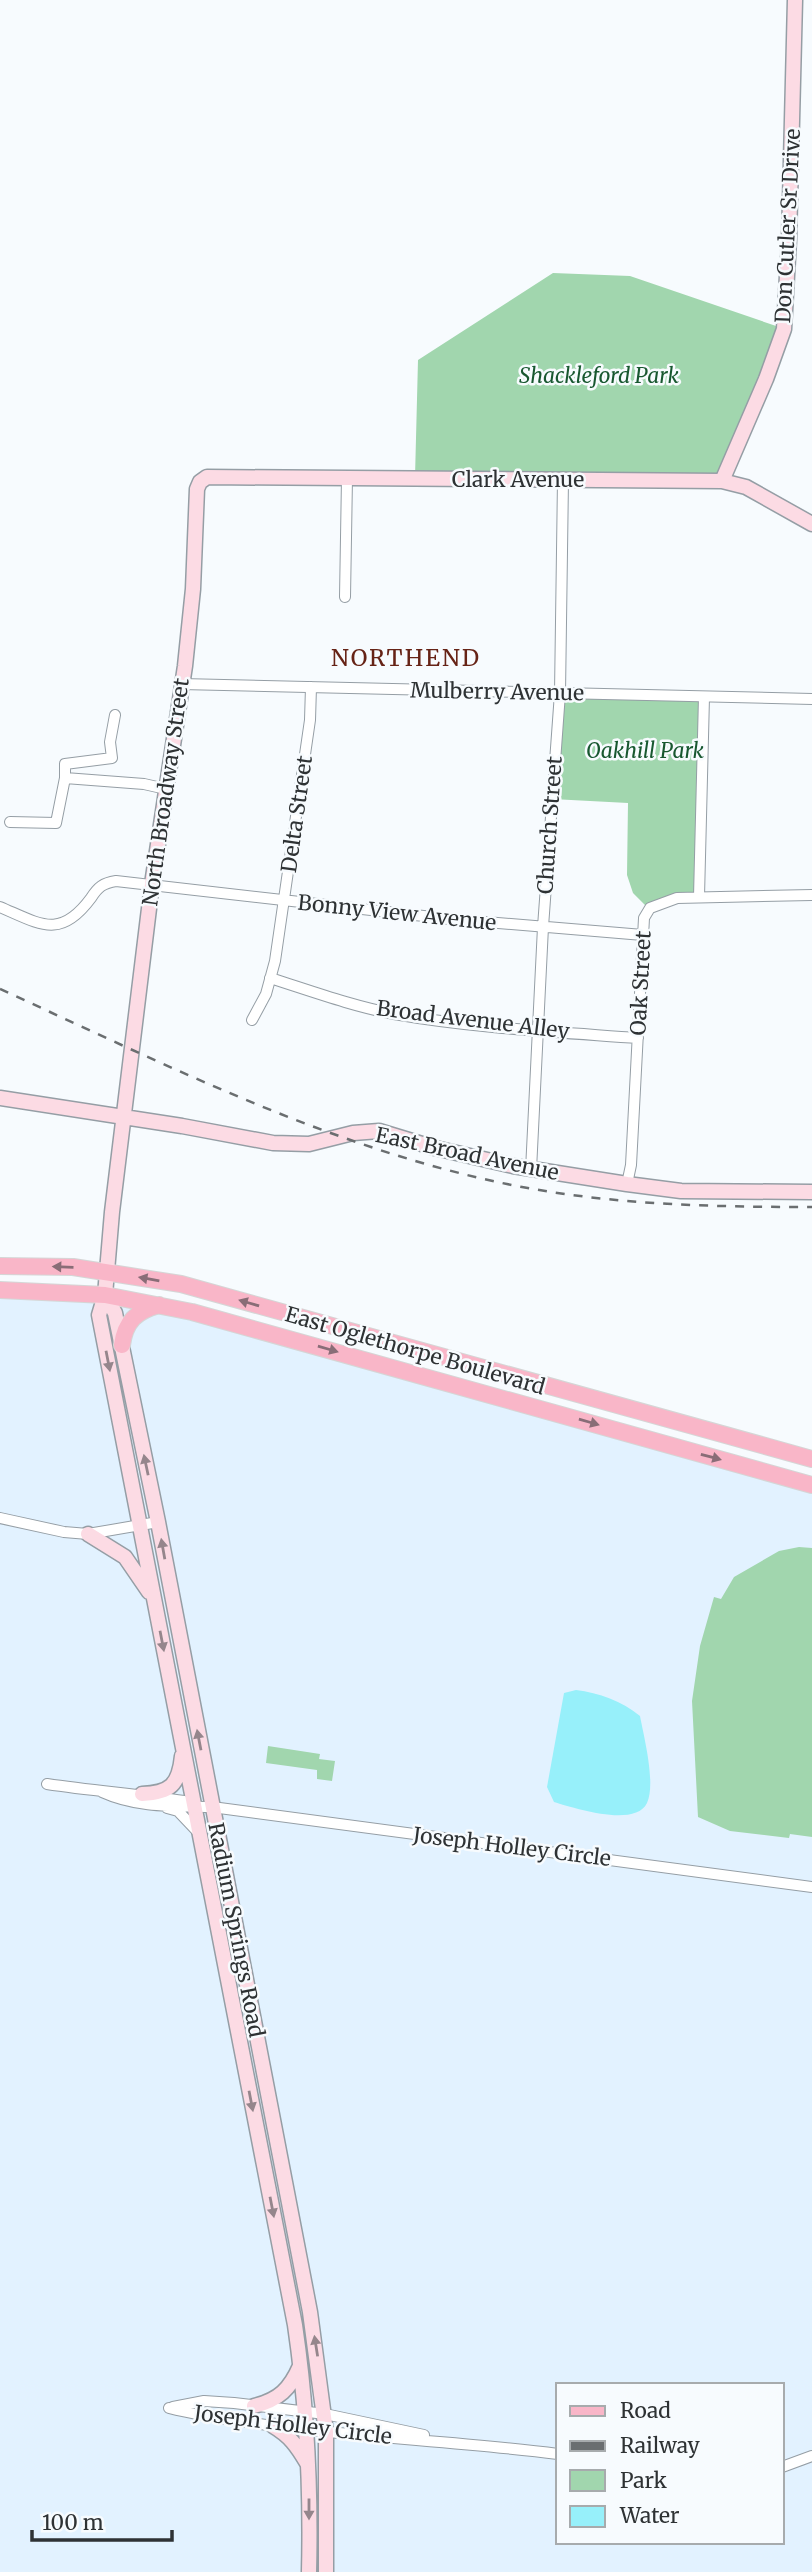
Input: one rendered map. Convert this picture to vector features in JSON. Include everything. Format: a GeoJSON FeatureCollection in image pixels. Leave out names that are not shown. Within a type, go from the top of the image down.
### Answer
{"type":"FeatureCollection","features":[{"type":"Feature","properties":{"kind":"main road","name":"Don Cutler Sr Drive"},"geometry":{"type":"LineString","coordinates":[[722,481],[766,380],[784,329],[795,0]]}},
{"type":"Feature","properties":{"kind":"main road","name":"North Broadway Street"},"geometry":{"type":"LineString","coordinates":[[105,1271],[152,884],[193,589],[197,489],[206,477],[214,477]]}},
{"type":"Feature","properties":{"kind":"main road","name":"Clark Avenue"},"geometry":{"type":"LineString","coordinates":[[214,477],[722,481],[746,487],[812,524]]}},
{"type":"Feature","properties":{"kind":"main road","name":"East Broad Avenue"},"geometry":{"type":"LineString","coordinates":[[0,1098],[289,1145],[379,1131],[435,1148],[531,1170],[681,1191],[812,1192]]}},
{"type":"Feature","properties":{"kind":"main road","name":"East Oglethorpe Boulevard"},"geometry":{"type":"LineString","coordinates":[[0,1266],[73,1267],[210,1292],[812,1459]]}},
{"type":"Feature","properties":{"kind":"main road","name":"Radium Springs Road"},"geometry":{"type":"LineString","coordinates":[[105,1271],[105,1294],[99,1315],[301,2365],[309,2467],[309,2572]]}},
{"type":"Feature","properties":{"kind":"main road","name":"East Oglethorpe Boulevard"},"geometry":{"type":"LineString","coordinates":[[0,1290],[105,1294],[227,1321],[812,1485]]}},
{"type":"Feature","properties":{"kind":"main road","name":"Radium Springs Road"},"geometry":{"type":"LineString","coordinates":[[105,1294],[115,1313],[158,1522],[310,2312],[325,2414],[326,2572]]}},
{"type":"Feature","properties":{"kind":"main road"},"geometry":{"type":"LineString","coordinates":[[122,1345],[124,1332],[133,1318],[140,1311],[160,1305]]}},
{"type":"Feature","properties":{"kind":"main road"},"geometry":{"type":"LineString","coordinates":[[88,1534],[125,1557],[153,1597]]}},
{"type":"Feature","properties":{"kind":"main road"},"geometry":{"type":"LineString","coordinates":[[142,1794],[162,1793],[171,1786],[177,1777],[183,1744]]}},
{"type":"Feature","properties":{"kind":"main road"},"geometry":{"type":"LineString","coordinates":[[254,2406],[289,2389],[301,2365]]}},
{"type":"Feature","properties":{"kind":"main road"},"geometry":{"type":"LineString","coordinates":[[273,2426],[298,2446],[309,2467]]}},
{"type":"Feature","properties":{"kind":"street"},"geometry":{"type":"LineString","coordinates":[[345,597],[347,478]]}},
{"type":"Feature","properties":{"kind":"street","name":"Church Street"},"geometry":{"type":"LineString","coordinates":[[531,1170],[543,927],[560,693],[563,480]]}},
{"type":"Feature","properties":{"kind":"street","name":"Mulberry Avenue"},"geometry":{"type":"LineString","coordinates":[[181,684],[812,699]]}},
{"type":"Feature","properties":{"kind":"street","name":"Delta Street"},"geometry":{"type":"LineString","coordinates":[[253,1020],[271,978],[285,901],[310,720],[311,687]]}},
{"type":"Feature","properties":{"kind":"street"},"geometry":{"type":"LineString","coordinates":[[704,697],[699,898],[812,895]]}},
{"type":"Feature","properties":{"kind":"street"},"geometry":{"type":"LineString","coordinates":[[10,822],[56,823],[65,778],[65,764],[112,758],[110,742],[115,715]]}},
{"type":"Feature","properties":{"kind":"street"},"geometry":{"type":"LineString","coordinates":[[65,778],[144,784],[166,789]]}},
{"type":"Feature","properties":{"kind":"street","name":"Bonny View Avenue"},"geometry":{"type":"LineString","coordinates":[[0,907],[38,923],[50,925],[71,920],[78,915],[99,886],[116,881],[543,927],[643,934]]}},
{"type":"Feature","properties":{"kind":"street","name":"Oak Street"},"geometry":{"type":"LineString","coordinates":[[627,1184],[631,1165],[644,918],[650,908],[677,898],[699,898]]}},
{"type":"Feature","properties":{"kind":"street","name":"Broad Avenue Alley"},"geometry":{"type":"LineString","coordinates":[[271,978],[352,1004],[391,1013],[448,1022],[638,1038]]}},
{"type":"Feature","properties":{"kind":"street"},"geometry":{"type":"LineString","coordinates":[[0,1518],[64,1532],[88,1534],[158,1522]]}},
{"type":"Feature","properties":{"kind":"street"},"geometry":{"type":"LineString","coordinates":[[47,1784],[102,1792],[142,1794],[195,1805]]}},
{"type":"Feature","properties":{"kind":"street"},"geometry":{"type":"LineString","coordinates":[[102,1792],[126,1802],[160,1806],[195,1805]]}},
{"type":"Feature","properties":{"kind":"street","name":"Joseph Holley Circle"},"geometry":{"type":"LineString","coordinates":[[195,1805],[812,1888]]}},
{"type":"Feature","properties":{"kind":"street"},"geometry":{"type":"LineString","coordinates":[[160,1806],[178,1811],[191,1822],[201,1836]]}},
{"type":"Feature","properties":{"kind":"street","name":"Joseph Holley Circle"},"geometry":{"type":"LineString","coordinates":[[474,2445],[325,2414],[204,2401],[169,2408],[201,2416],[306,2430],[556,2454]]}},
{"type":"Feature","properties":{"kind":"street"},"geometry":{"type":"LineString","coordinates":[[784,2466],[812,2456]]}},
{"type":"Feature","properties":{"kind":"shaded area"},"geometry":{"type":"Polygon","coordinates":[[[0,1295],[66,1297],[180,1311],[812,1488],[812,2572],[0,2572],[0,1295]]]}},
{"type":"Feature","properties":{"kind":"green space","name":"Shackleford Park"},"geometry":{"type":"Polygon","coordinates":[[[553,273],[630,276],[782,328],[721,479],[415,477],[418,360],[553,273]]]}},
{"type":"Feature","properties":{"kind":"green space","name":"Oakhill Park"},"geometry":{"type":"Polygon","coordinates":[[[561,694],[703,698],[697,895],[647,907],[633,893],[627,875],[628,803],[552,799],[561,694]]]}},
{"type":"Feature","properties":{"kind":"green space"},"geometry":{"type":"Polygon","coordinates":[[[799,1547],[812,1548],[812,1837],[790,1834],[789,1838],[730,1831],[698,1817],[692,1701],[700,1646],[714,1597],[721,1599],[734,1577],[779,1551],[799,1547]]]}},
{"type":"Feature","properties":{"kind":"green space"},"geometry":{"type":"Polygon","coordinates":[[[268,1746],[320,1754],[319,1759],[335,1761],[332,1781],[317,1779],[317,1770],[266,1763],[268,1746]]]}},
{"type":"Feature","properties":{"kind":"water"},"geometry":{"type":"Polygon","coordinates":[[[576,1690],[610,1698],[640,1716],[650,1784],[647,1803],[640,1810],[630,1814],[604,1814],[554,1802],[547,1787],[564,1693],[576,1690]]]}},
{"type":"Feature","properties":{"kind":"railway"},"geometry":{"type":"LineString","coordinates":[[0,989],[255,1104],[387,1152],[454,1172],[522,1187],[594,1198],[703,1205],[812,1207]]}},
{"type":"Feature","properties":{"kind":"district","name":"NORTHEND"},"geometry":{"type":"Point","coordinates":[406,658]}}]}
